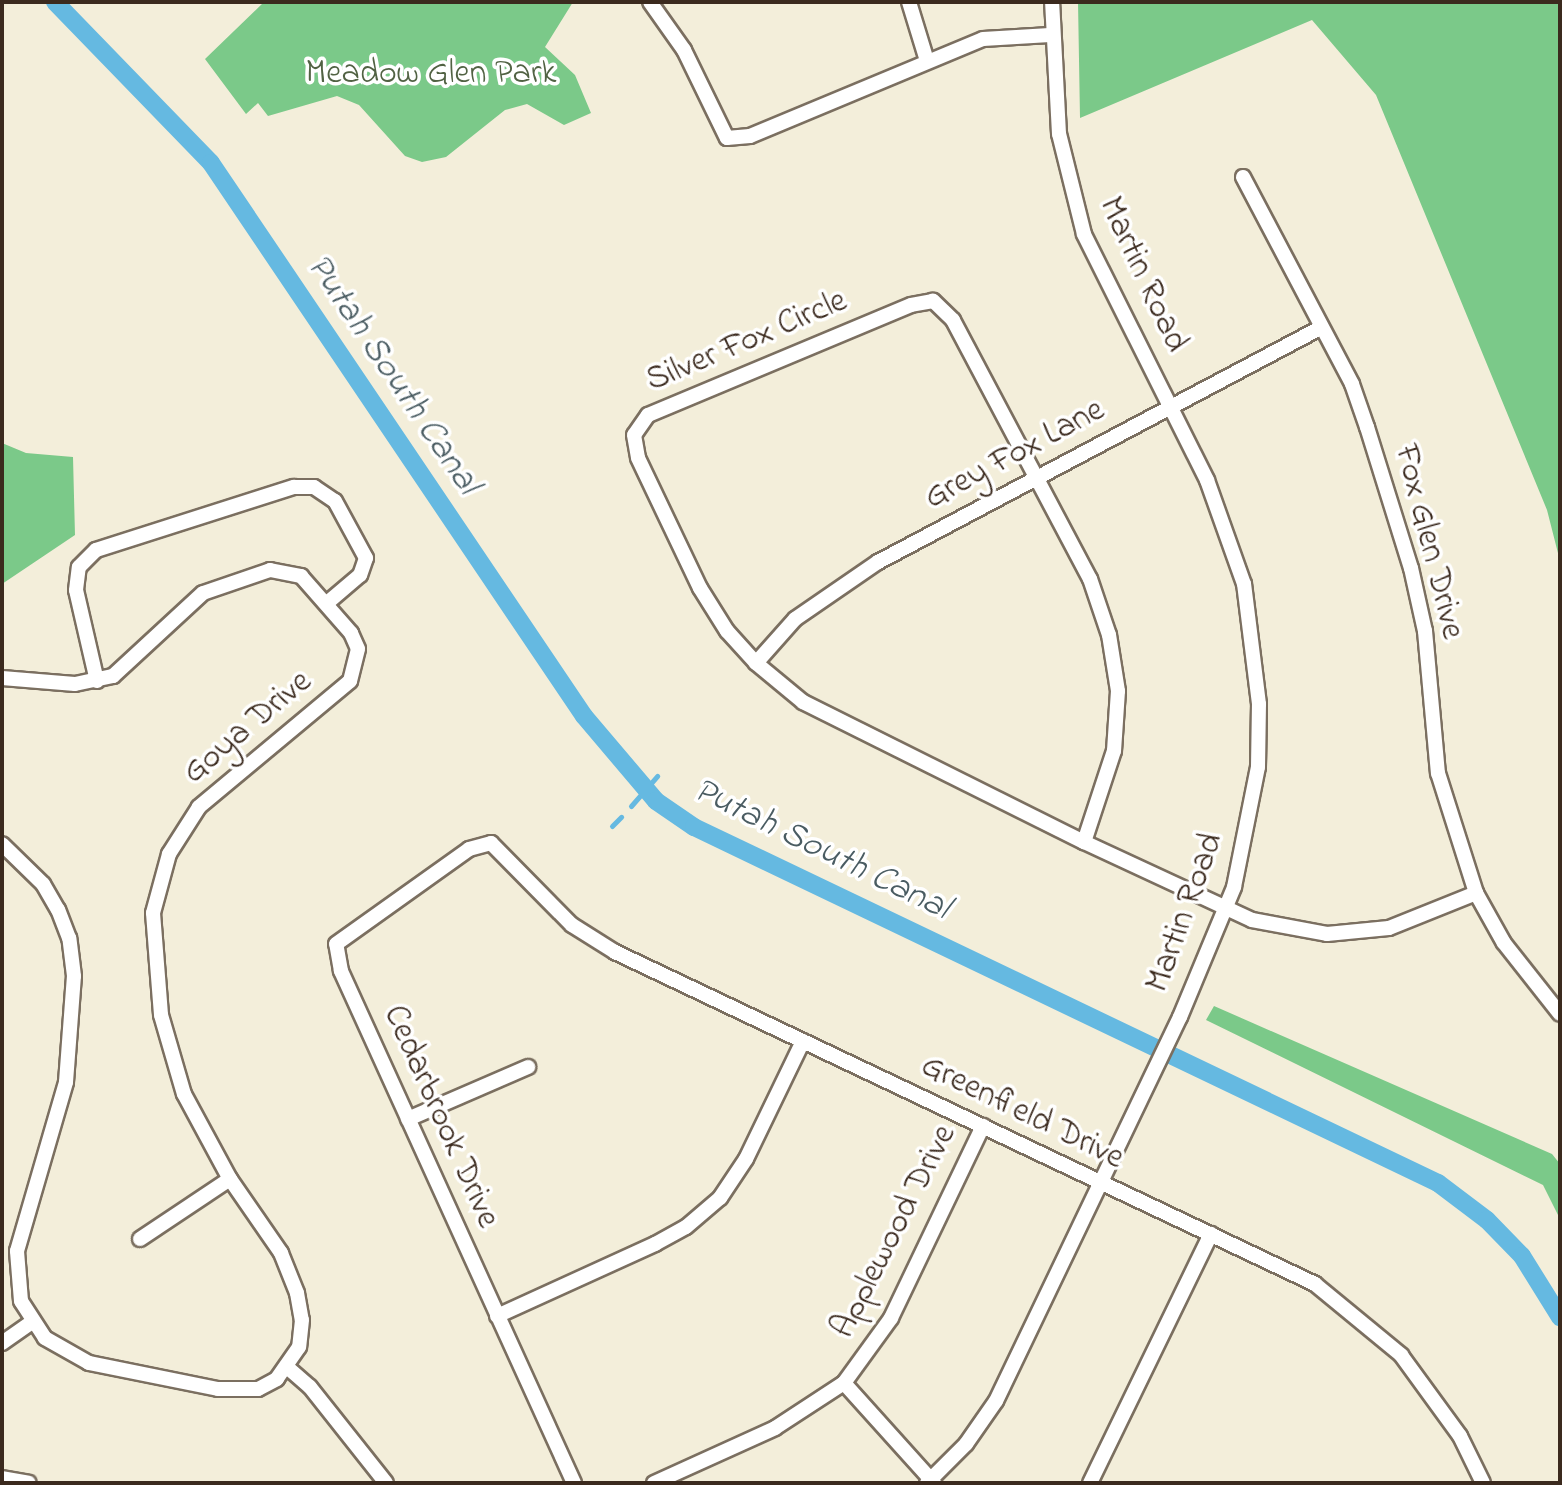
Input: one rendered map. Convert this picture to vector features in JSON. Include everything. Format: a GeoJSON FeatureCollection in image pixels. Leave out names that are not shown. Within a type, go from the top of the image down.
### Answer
{"type":"FeatureCollection","features":[{"type":"Feature","properties":{"kind":"street"},"geometry":{"type":"LineString","coordinates":[[650,2],[684,50],[727,138],[750,136],[983,39],[1050,35]]}},
{"type":"Feature","properties":{"kind":"street"},"geometry":{"type":"LineString","coordinates":[[909,2],[927,61]]}},
{"type":"Feature","properties":{"kind":"street","name":"Martin Road"},"geometry":{"type":"LineString","coordinates":[[931,1482],[966,1444],[996,1401],[1177,1023],[1226,909],[1248,830],[1258,767],[1255,651],[1228,532],[1172,407],[1084,234],[1059,134],[1050,35],[1052,2]]}},
{"type":"Feature","properties":{"kind":"street","name":"Fox Glen Drive"},"geometry":{"type":"LineString","coordinates":[[1243,177],[1352,384],[1411,568],[1425,631],[1438,773],[1476,893],[1504,943],[1560,1014]]}},
{"type":"Feature","properties":{"kind":"street","name":"Silver Fox Circle"},"geometry":{"type":"LineString","coordinates":[[1084,842],[1114,751],[1118,691],[1109,635],[1090,579],[953,320],[933,301],[648,415],[634,435],[638,458],[700,588],[727,631],[756,663],[803,702],[1084,842],[1226,909],[1290,930],[1327,934],[1389,928],[1476,893]]}},
{"type":"Feature","properties":{"kind":"street","name":"Grey Fox Lane"},"geometry":{"type":"LineString","coordinates":[[756,663],[795,619],[878,562],[1322,327]]}},
{"type":"Feature","properties":{"kind":"street"},"geometry":{"type":"LineString","coordinates":[[97,681],[76,590],[79,567],[96,550],[294,487],[314,487],[335,501],[366,558],[360,575],[327,603]]}},
{"type":"Feature","properties":{"kind":"street","name":"Goya Drive"},"geometry":{"type":"LineString","coordinates":[[2,678],[97,681],[129,666],[188,604],[219,585],[287,569],[301,576],[327,603],[358,649],[350,681],[199,807],[169,854],[153,913],[153,963],[170,1054],[184,1094],[230,1179],[281,1253],[297,1293],[302,1320],[299,1347],[287,1367]]}},
{"type":"Feature","properties":{"kind":"street","name":"Greenfield Drive"},"geometry":{"type":"LineString","coordinates":[[491,843],[583,932],[803,1041],[1315,1284],[1363,1319],[1432,1392],[1483,1483]]}},
{"type":"Feature","properties":{"kind":"street","name":"Cedarbrook Drive"},"geometry":{"type":"LineString","coordinates":[[491,843],[469,849],[336,944],[341,971],[574,1483]]}},
{"type":"Feature","properties":{"kind":"street"},"geometry":{"type":"LineString","coordinates":[[2,844],[34,873],[58,910],[69,938],[74,976],[66,1082],[17,1251],[16,1281],[32,1322],[62,1352],[89,1363],[218,1389],[258,1389],[287,1367],[310,1387],[386,1483]]}},
{"type":"Feature","properties":{"kind":"street"},"geometry":{"type":"LineString","coordinates":[[497,1316],[655,1244],[686,1227],[720,1198],[746,1159],[803,1041]]}},
{"type":"Feature","properties":{"kind":"street"},"geometry":{"type":"LineString","coordinates":[[408,1119],[528,1067]]}},
{"type":"Feature","properties":{"kind":"street","name":"Applewood Drive"},"geometry":{"type":"LineString","coordinates":[[654,1483],[775,1428],[844,1383],[891,1318],[983,1126]]}},
{"type":"Feature","properties":{"kind":"street"},"geometry":{"type":"LineString","coordinates":[[140,1239],[230,1179]]}},
{"type":"Feature","properties":{"kind":"street"},"geometry":{"type":"LineString","coordinates":[[1090,1483],[1211,1234]]}},
{"type":"Feature","properties":{"kind":"street"},"geometry":{"type":"LineString","coordinates":[[2,1343],[32,1322]]}},
{"type":"Feature","properties":{"kind":"street"},"geometry":{"type":"LineString","coordinates":[[844,1383],[931,1482]]}},
{"type":"Feature","properties":{"kind":"street"},"geometry":{"type":"LineString","coordinates":[[2,1478],[29,1483]]}},
{"type":"Feature","properties":{"kind":"green space","name":"Meadow Glen Park"},"geometry":{"type":"Polygon","coordinates":[[[264,2],[573,2],[545,47],[575,75],[591,113],[564,125],[527,104],[505,110],[446,157],[422,162],[405,156],[359,105],[337,96],[268,116],[258,103],[246,114],[205,59],[264,2]]]}},
{"type":"Feature","properties":{"kind":"green space"},"geometry":{"type":"Polygon","coordinates":[[[1078,2],[1560,2],[1560,561],[1547,510],[1376,95],[1312,20],[1080,118],[1078,2]]]}},
{"type":"Feature","properties":{"kind":"green space"},"geometry":{"type":"Polygon","coordinates":[[[2,443],[26,453],[73,457],[75,535],[2,584],[2,443]]]}},
{"type":"Feature","properties":{"kind":"green space"},"geometry":{"type":"Polygon","coordinates":[[[1214,1006],[1552,1154],[1560,1164],[1560,1219],[1543,1185],[1206,1020],[1214,1006]]]}},
{"type":"Feature","properties":{"kind":"waterway","name":"Putah South Canal"},"geometry":{"type":"LineString","coordinates":[[55,2],[211,163],[584,716],[656,801],[694,827],[1438,1183],[1487,1220],[1522,1256],[1560,1317]]}},
{"type":"Feature","properties":{"kind":"waterway","name":"Putah South Canal"},"geometry":{"type":"LineString","coordinates":[[631,806],[657,776]]}},
{"type":"Feature","properties":{"kind":"waterway"},"geometry":{"type":"LineString","coordinates":[[612,826],[621,817]]}}]}
